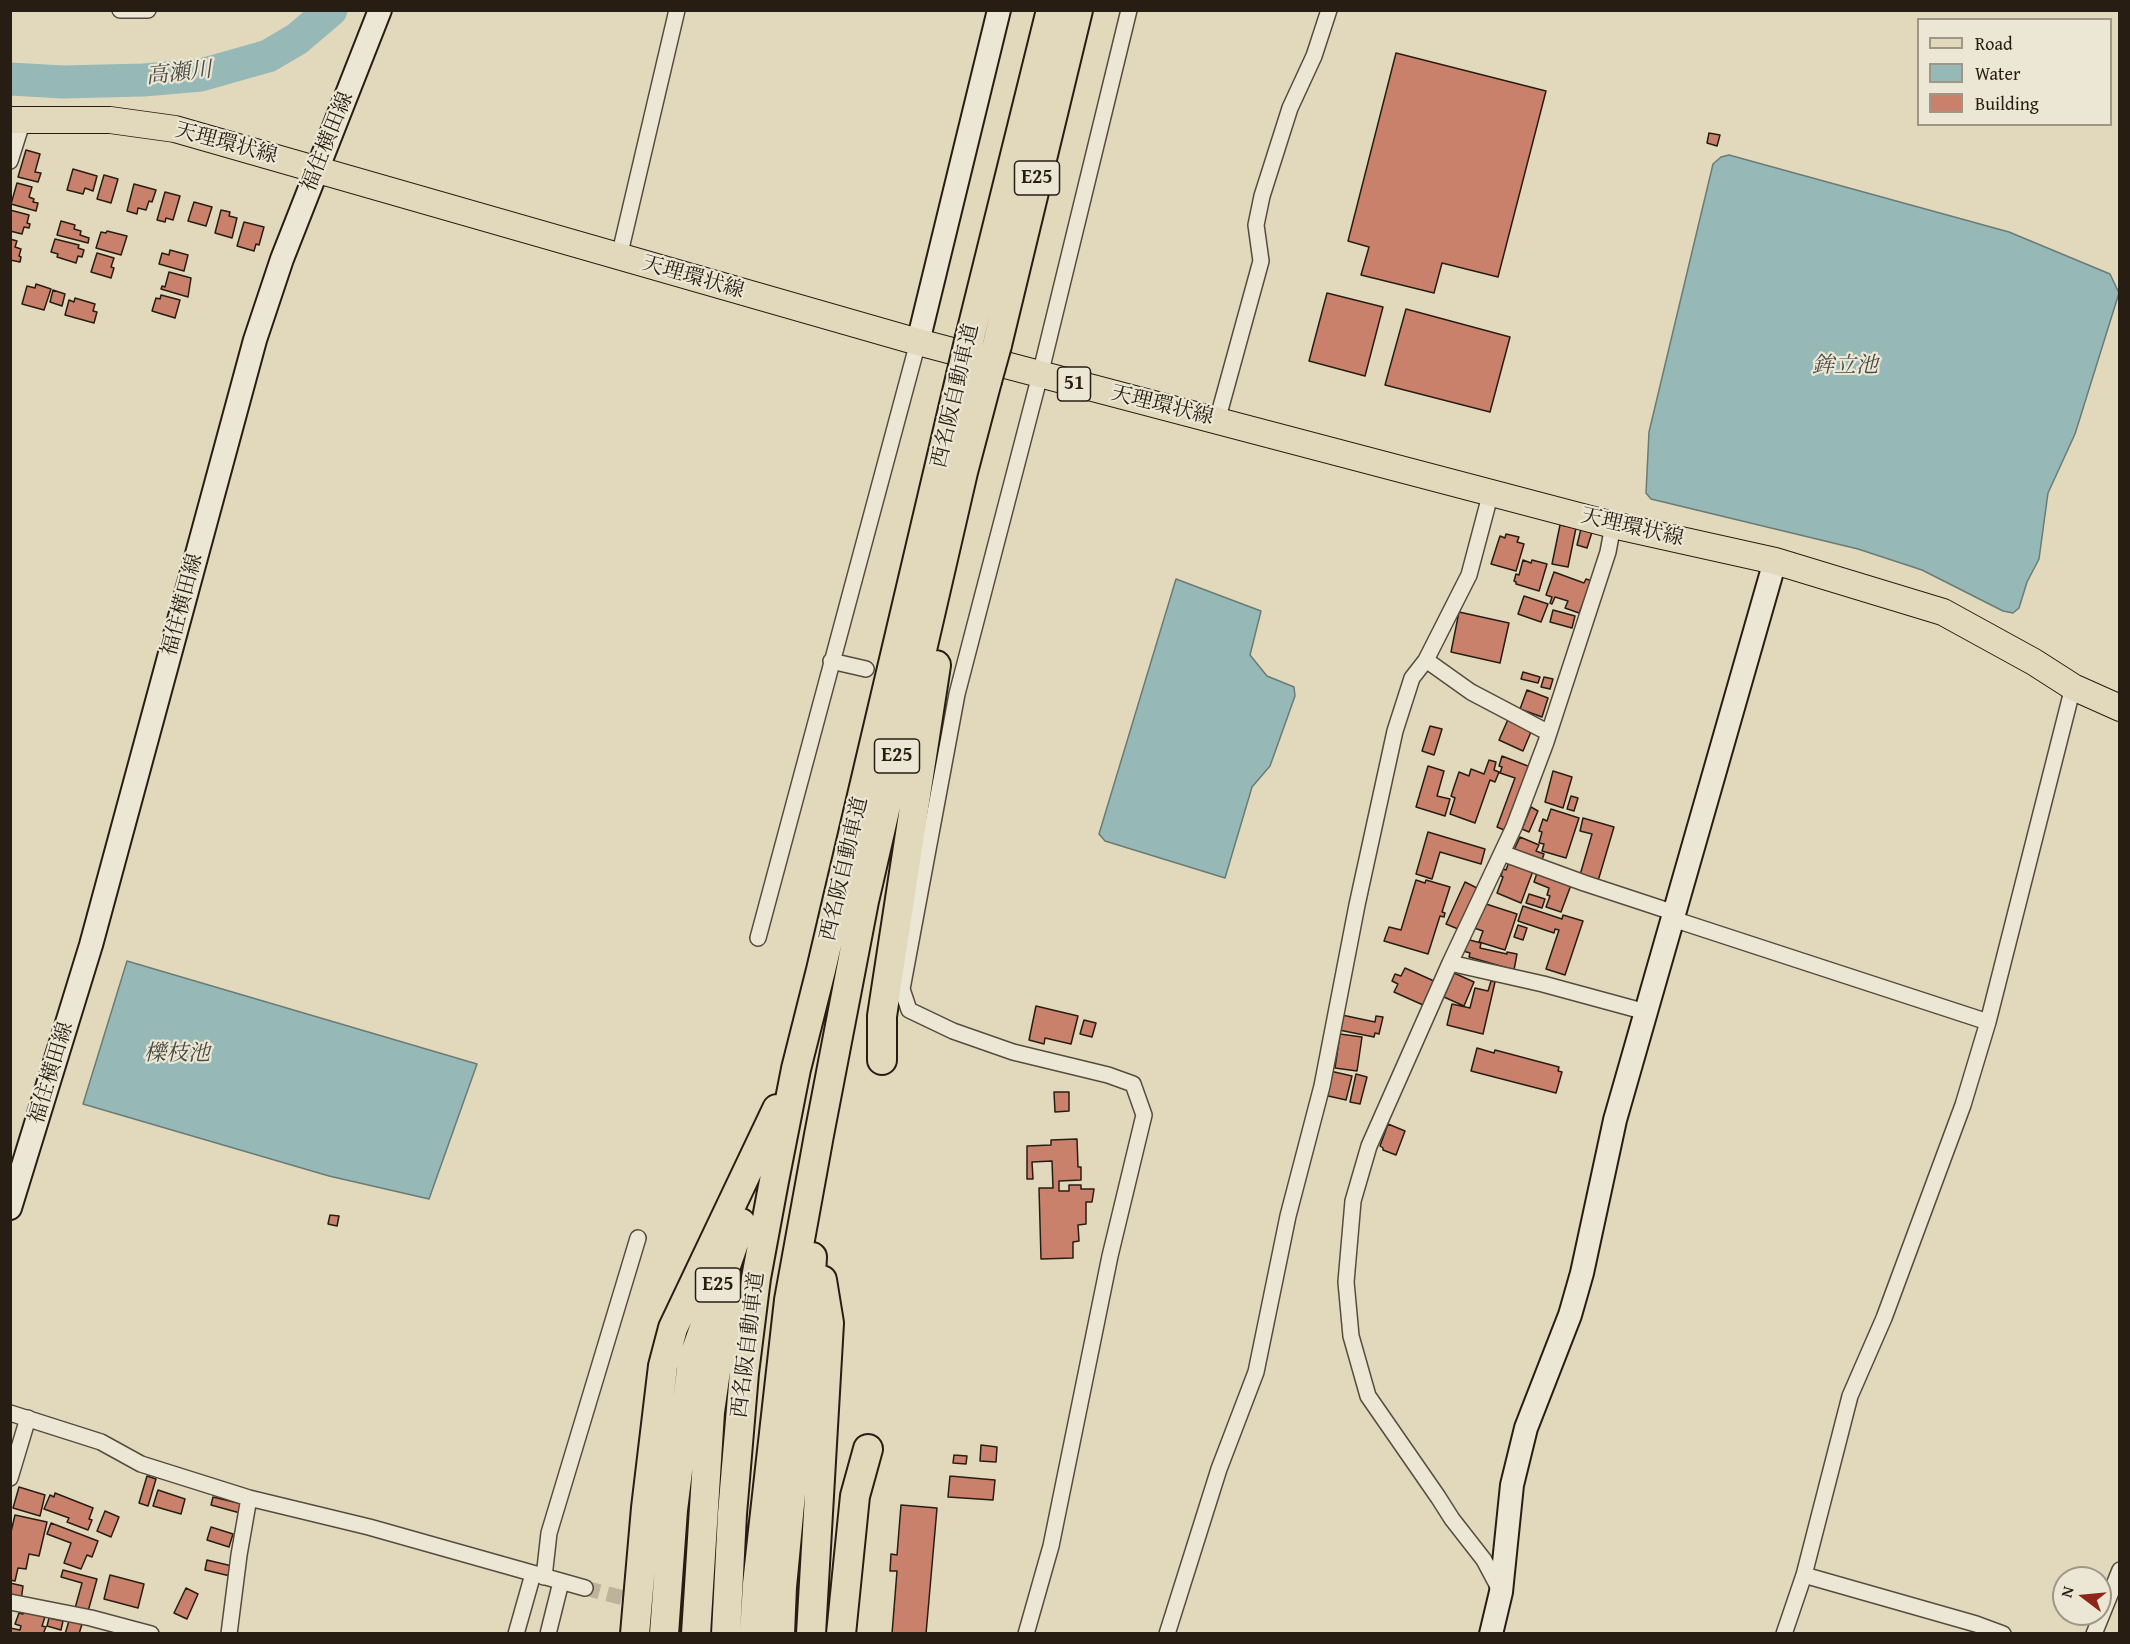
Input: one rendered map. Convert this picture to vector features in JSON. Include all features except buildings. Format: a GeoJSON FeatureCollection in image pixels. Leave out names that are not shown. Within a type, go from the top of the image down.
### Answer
{"type":"FeatureCollection","features":[{"type":"Feature","properties":{"kind":"highway","name":"西名阪自動車道"},"geometry":{"type":"LineString","coordinates":[[984,341],[1051,10]]}},
{"type":"Feature","properties":{"kind":"highway","name":"西名阪自動車道"},"geometry":{"type":"LineString","coordinates":[[726,1634],[732,1514],[744,1373],[756,1278],[796,1069],[974,378],[1078,10]]}},
{"type":"Feature","properties":{"kind":"highway","name":"西名阪自動車道"},"geometry":{"type":"LineString","coordinates":[[754,1634],[757,1584],[789,1300],[864,901],[963,472],[974,378]]}},
{"type":"Feature","properties":{"kind":"highway"},"geometry":{"type":"LineString","coordinates":[[882,1060],[882,1016],[940,638],[970,500],[963,472]]}},
{"type":"Feature","properties":{"kind":"highway"},"geometry":{"type":"LineString","coordinates":[[635,1634],[646,1508],[663,1366],[673,1328],[796,1069]]}},
{"type":"Feature","properties":{"kind":"highway"},"geometry":{"type":"LineString","coordinates":[[643,1634],[651,1613],[669,1425],[680,1365],[796,1069]]}},
{"type":"Feature","properties":{"kind":"highway","name":"E25"},"geometry":{"type":"LineString","coordinates":[[664,1634],[674,1510],[692,1362],[796,1069]]}},
{"type":"Feature","properties":{"kind":"highway","name":"E25"},"geometry":{"type":"LineString","coordinates":[[679,1634],[687,1511],[702,1367],[796,1069]]}},
{"type":"Feature","properties":{"kind":"highway","name":"E25"},"geometry":{"type":"LineString","coordinates":[[696,1634],[710,1412],[723,1323],[796,1069]]}},
{"type":"Feature","properties":{"kind":"highway","name":"E25"},"geometry":{"type":"LineString","coordinates":[[711,1634],[724,1394],[736,1304],[796,1069]]}},
{"type":"Feature","properties":{"kind":"highway","name":"E25"},"geometry":{"type":"LineString","coordinates":[[795,1634],[819,1313],[816,1237],[819,1135]]}},
{"type":"Feature","properties":{"kind":"highway","name":"E25"},"geometry":{"type":"LineString","coordinates":[[767,1634],[770,1574],[819,1135]]}},
{"type":"Feature","properties":{"kind":"highway","name":"E25"},"geometry":{"type":"LineString","coordinates":[[780,1634],[782,1587],[809,1308],[819,1135]]}},
{"type":"Feature","properties":{"kind":"highway","name":"E25"},"geometry":{"type":"LineString","coordinates":[[816,1237],[829,1323],[839,1432],[823,1634]]}},
{"type":"Feature","properties":{"kind":"highway","name":"E25"},"geometry":{"type":"LineString","coordinates":[[811,1634],[829,1323]]}},
{"type":"Feature","properties":{"kind":"highway"},"geometry":{"type":"LineString","coordinates":[[840,1634],[855,1496],[868,1449],[868,1505],[856,1634]]}},
{"type":"Feature","properties":{"kind":"main road","name":"天理環状線"},"geometry":{"type":"LineString","coordinates":[[17,120],[110,120],[175,129],[918,342],[1613,525],[1775,561],[1943,612],[2034,662],[2073,687],[2120,708]]}},
{"type":"Feature","properties":{"kind":"street"},"geometry":{"type":"LineString","coordinates":[[120,10],[145,11]]}},
{"type":"Feature","properties":{"kind":"street","name":"福住横田線"},"geometry":{"type":"LineString","coordinates":[[10,1208],[91,945],[255,340],[282,259],[380,10]]}},
{"type":"Feature","properties":{"kind":"street"},"geometry":{"type":"LineString","coordinates":[[619,257],[677,10]]}},
{"type":"Feature","properties":{"kind":"street"},"geometry":{"type":"LineString","coordinates":[[758,938],[918,342],[999,10]]}},
{"type":"Feature","properties":{"kind":"street"},"geometry":{"type":"LineString","coordinates":[[1026,1634],[1050,1546],[1110,1256],[1144,1114],[1133,1084],[1108,1075],[1013,1052],[953,1031],[909,1010],[902,989],[952,693],[1041,375],[1129,10]]}},
{"type":"Feature","properties":{"kind":"street"},"geometry":{"type":"LineString","coordinates":[[1217,421],[1261,261],[1256,225],[1262,196],[1290,108],[1314,56],[1329,10]]}},
{"type":"Feature","properties":{"kind":"street"},"geometry":{"type":"LineString","coordinates":[[10,161],[17,120]]}},
{"type":"Feature","properties":{"kind":"street"},"geometry":{"type":"LineString","coordinates":[[1167,1634],[1219,1469],[1256,1372],[1288,1216],[1322,1086],[1395,732],[1412,678],[1426,660],[1469,575],[1491,492]]}},
{"type":"Feature","properties":{"kind":"street"},"geometry":{"type":"LineString","coordinates":[[1501,1592],[1484,1560],[1452,1519],[1368,1395],[1351,1336],[1346,1282],[1353,1201],[1369,1146],[1450,963],[1514,827],[1549,733],[1608,552],[1613,525]]}},
{"type":"Feature","properties":{"kind":"street"},"geometry":{"type":"LineString","coordinates":[[1491,1634],[1501,1592],[1512,1485],[1526,1428],[1573,1304],[1582,1273],[1616,1120],[1775,561]]}},
{"type":"Feature","properties":{"kind":"street"},"geometry":{"type":"LineString","coordinates":[[1426,660],[1471,692],[1549,733]]}},
{"type":"Feature","properties":{"kind":"street"},"geometry":{"type":"LineString","coordinates":[[831,661],[866,669]]}},
{"type":"Feature","properties":{"kind":"street"},"geometry":{"type":"LineString","coordinates":[[1784,1634],[1804,1575],[1850,1396],[1884,1318],[1959,1117],[1988,1022],[2073,687]]}},
{"type":"Feature","properties":{"kind":"street"},"geometry":{"type":"LineString","coordinates":[[1502,853],[1674,916],[1988,1022]]}},
{"type":"Feature","properties":{"kind":"street"},"geometry":{"type":"LineString","coordinates":[[1450,963],[1543,984],[1646,1012]]}},
{"type":"Feature","properties":{"kind":"street"},"geometry":{"type":"LineString","coordinates":[[516,1634],[538,1575],[638,1238]]}},
{"type":"Feature","properties":{"kind":"street"},"geometry":{"type":"LineString","coordinates":[[10,1413],[101,1442],[141,1464],[249,1498],[369,1527],[585,1588]]}},
{"type":"Feature","properties":{"kind":"street"},"geometry":{"type":"LineString","coordinates":[[10,1478],[28,1418]]}},
{"type":"Feature","properties":{"kind":"street"},"geometry":{"type":"LineString","coordinates":[[229,1634],[249,1498]]}},
{"type":"Feature","properties":{"kind":"street"},"geometry":{"type":"LineString","coordinates":[[2094,1634],[2120,1570]]}},
{"type":"Feature","properties":{"kind":"street"},"geometry":{"type":"LineString","coordinates":[[1804,1575],[1976,1624],[2003,1634]]}},
{"type":"Feature","properties":{"kind":"street"},"geometry":{"type":"LineString","coordinates":[[548,1634],[561,1582]]}},
{"type":"Feature","properties":{"kind":"street"},"geometry":{"type":"LineString","coordinates":[[10,1602],[91,1618],[151,1634]]}},
{"type":"Feature","properties":{"kind":"street"},"geometry":{"type":"LineString","coordinates":[[86,1634],[91,1618]]}},
{"type":"Feature","properties":{"kind":"water","name":"鉾立池"},"geometry":{"type":"Polygon","coordinates":[[[1729,155],[2009,232],[2110,274],[2119,293],[2075,434],[2048,493],[2039,559],[2027,582],[2019,608],[2013,613],[2003,611],[1922,570],[1858,549],[1651,499],[1646,493],[1649,432],[1713,164],[1721,157],[1729,155]]]}},
{"type":"Feature","properties":{"kind":"water"},"geometry":{"type":"Polygon","coordinates":[[[1176,579],[1261,611],[1250,655],[1267,676],[1294,687],[1295,696],[1270,766],[1252,787],[1225,878],[1105,841],[1099,834],[1176,579]]]}},
{"type":"Feature","properties":{"kind":"water","name":"櫟枝池"},"geometry":{"type":"Polygon","coordinates":[[[127,961],[477,1064],[429,1199],[329,1176],[83,1104],[127,961]]]}},
{"type":"Feature","properties":{"kind":"waterway","name":"高瀬川"},"geometry":{"type":"LineString","coordinates":[[10,79],[63,82],[144,80],[201,75],[268,56],[297,39],[331,10]]}},
{"type":"Feature","properties":{"kind":"tunnel"},"geometry":{"type":"LineString","coordinates":[[585,1588],[701,1618]]}}]}
